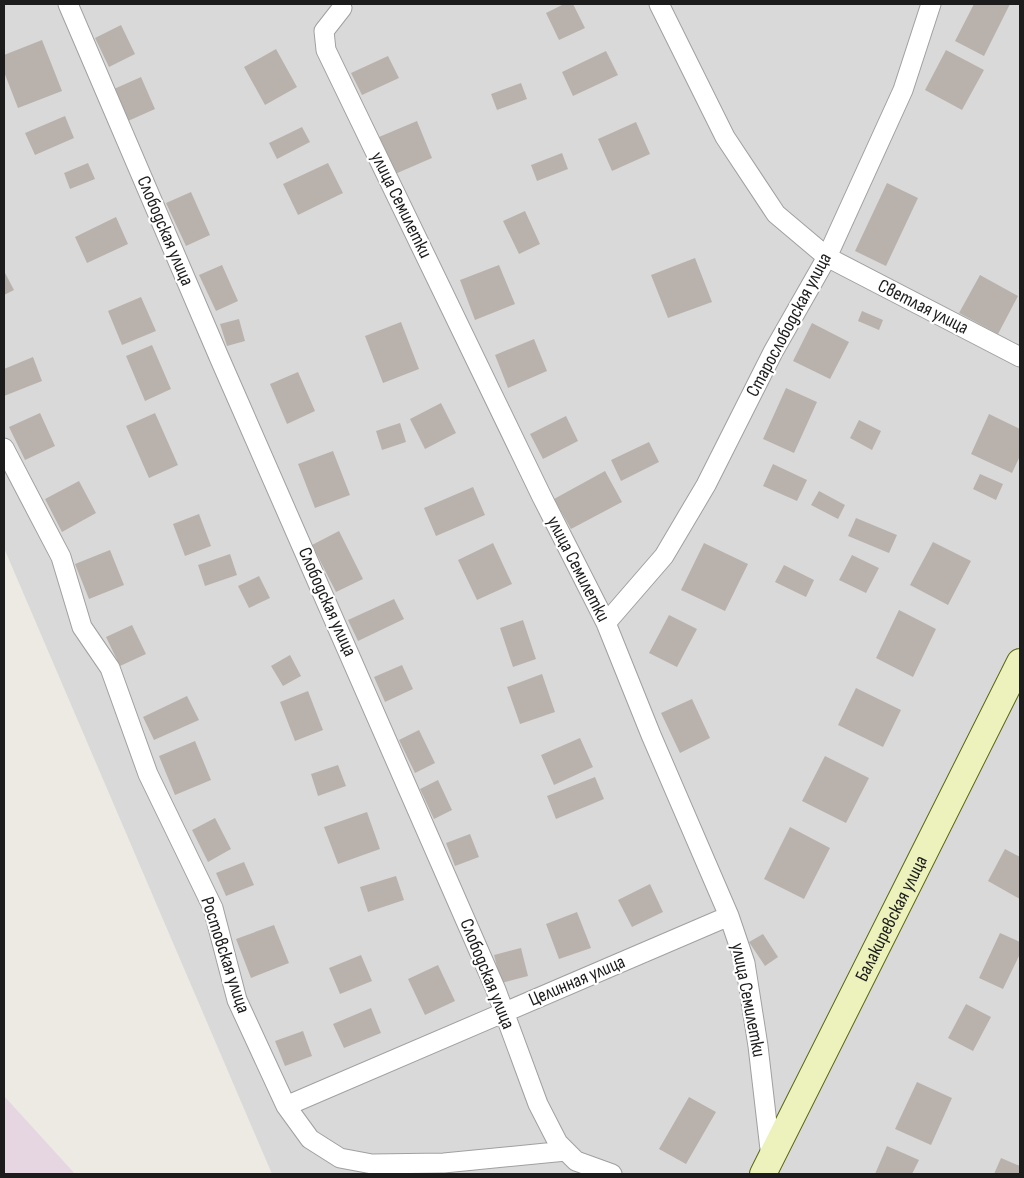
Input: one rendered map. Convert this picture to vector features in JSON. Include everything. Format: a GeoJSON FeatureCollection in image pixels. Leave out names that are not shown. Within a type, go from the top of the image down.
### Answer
{"type":"FeatureCollection","features":[{"type":"Feature","properties":{"kind":"street","name":"Слободская улица"},"geometry":{"type":"LineString","coordinates":[[68,4],[219,357],[496,990],[538,1104],[558,1143],[576,1161],[612,1174]]}},
{"type":"Feature","properties":{"kind":"street","name":"Светлая улица"},"geometry":{"type":"LineString","coordinates":[[660,4],[725,137],[776,214],[826,257],[1020,356]]}},
{"type":"Feature","properties":{"kind":"street","name":"Старослободская улица"},"geometry":{"type":"LineString","coordinates":[[606,623],[664,556],[706,485],[773,352],[826,257],[903,90],[931,4]]}},
{"type":"Feature","properties":{"kind":"street","name":"улица Семилетки"},"geometry":{"type":"LineString","coordinates":[[342,8],[324,31],[326,50],[542,496],[606,623],[651,735],[729,916],[745,963],[758,1046],[767,1166]]}},
{"type":"Feature","properties":{"kind":"street","name":"Ростовская улица"},"geometry":{"type":"LineString","coordinates":[[4,448],[61,557],[82,627],[110,668],[148,774],[213,908],[238,1000],[286,1106],[310,1139],[340,1158],[372,1164],[444,1163],[566,1151]]}},
{"type":"Feature","properties":{"kind":"street","name":"Балакиревская улица"},"geometry":{"type":"LineString","coordinates":[[767,1166],[1020,662]]}},
{"type":"Feature","properties":{"kind":"street","name":"Целинная улица"},"geometry":{"type":"LineString","coordinates":[[286,1106],[729,916]]}},
{"type":"Feature","properties":{"kind":"shaded area"},"geometry":{"type":"Polygon","coordinates":[[[4,4],[1020,4],[1020,1174],[272,1174],[4,548],[4,4]]]}},
{"type":"Feature","properties":{"kind":"shaded area"},"geometry":{"type":"Polygon","coordinates":[[[4,1096],[75,1174],[4,1174],[4,1096]]]}},
{"type":"Feature","properties":{"kind":"building"},"geometry":{"type":"Polygon","coordinates":[[[564,4],[573,4],[585,28],[559,40],[546,13],[564,4]]]}},
{"type":"Feature","properties":{"kind":"building"},"geometry":{"type":"Polygon","coordinates":[[[974,4],[1010,4],[984,56],[955,41],[974,4]]]}},
{"type":"Feature","properties":{"kind":"building"},"geometry":{"type":"Polygon","coordinates":[[[121,25],[135,54],[109,67],[95,38],[121,25]]]}},
{"type":"Feature","properties":{"kind":"building"},"geometry":{"type":"Polygon","coordinates":[[[42,40],[62,91],[18,108],[4,72],[4,55],[42,40]]]}},
{"type":"Feature","properties":{"kind":"building"},"geometry":{"type":"Polygon","coordinates":[[[276,49],[297,87],[265,105],[244,67],[276,49]]]}},
{"type":"Feature","properties":{"kind":"building"},"geometry":{"type":"Polygon","coordinates":[[[946,50],[984,70],[962,110],[925,90],[946,50]]]}},
{"type":"Feature","properties":{"kind":"building"},"geometry":{"type":"Polygon","coordinates":[[[606,51],[618,75],[573,96],[562,72],[606,51]]]}},
{"type":"Feature","properties":{"kind":"building"},"geometry":{"type":"Polygon","coordinates":[[[388,56],[399,78],[362,95],[351,73],[388,56]]]}},
{"type":"Feature","properties":{"kind":"building"},"geometry":{"type":"Polygon","coordinates":[[[141,77],[155,109],[128,121],[114,89],[141,77]]]}},
{"type":"Feature","properties":{"kind":"building"},"geometry":{"type":"Polygon","coordinates":[[[521,83],[527,99],[497,110],[491,94],[521,83]]]}},
{"type":"Feature","properties":{"kind":"building"},"geometry":{"type":"Polygon","coordinates":[[[65,116],[74,138],[35,155],[25,133],[65,116]]]}},
{"type":"Feature","properties":{"kind":"building"},"geometry":{"type":"Polygon","coordinates":[[[417,121],[432,158],[395,174],[379,137],[417,121]]]}},
{"type":"Feature","properties":{"kind":"building"},"geometry":{"type":"Polygon","coordinates":[[[636,122],[650,154],[612,171],[598,139],[636,122]]]}},
{"type":"Feature","properties":{"kind":"building"},"geometry":{"type":"Polygon","coordinates":[[[302,127],[310,142],[277,159],[269,143],[302,127]]]}},
{"type":"Feature","properties":{"kind":"building"},"geometry":{"type":"Polygon","coordinates":[[[562,153],[568,169],[537,181],[531,165],[562,153]]]}},
{"type":"Feature","properties":{"kind":"building"},"geometry":{"type":"Polygon","coordinates":[[[88,163],[95,179],[70,189],[64,173],[88,163]]]}},
{"type":"Feature","properties":{"kind":"building"},"geometry":{"type":"Polygon","coordinates":[[[328,163],[343,193],[298,215],[283,184],[328,163]]]}},
{"type":"Feature","properties":{"kind":"building"},"geometry":{"type":"Polygon","coordinates":[[[887,183],[918,198],[886,266],[855,251],[887,183]]]}},
{"type":"Feature","properties":{"kind":"building"},"geometry":{"type":"Polygon","coordinates":[[[191,192],[210,235],[186,246],[166,203],[191,192]]]}},
{"type":"Feature","properties":{"kind":"building"},"geometry":{"type":"Polygon","coordinates":[[[525,211],[540,244],[519,254],[503,221],[525,211]]]}},
{"type":"Feature","properties":{"kind":"building"},"geometry":{"type":"Polygon","coordinates":[[[116,217],[128,244],[87,263],[75,237],[116,217]]]}},
{"type":"Feature","properties":{"kind":"building"},"geometry":{"type":"Polygon","coordinates":[[[695,258],[712,302],[668,318],[651,275],[695,258]]]}},
{"type":"Feature","properties":{"kind":"building"},"geometry":{"type":"Polygon","coordinates":[[[222,265],[238,301],[216,311],[199,275],[222,265]]]}},
{"type":"Feature","properties":{"kind":"building"},"geometry":{"type":"Polygon","coordinates":[[[499,265],[515,304],[475,320],[460,280],[499,265]]]}},
{"type":"Feature","properties":{"kind":"building"},"geometry":{"type":"Polygon","coordinates":[[[4,271],[14,290],[4,295],[4,271]]]}},
{"type":"Feature","properties":{"kind":"building"},"geometry":{"type":"Polygon","coordinates":[[[980,275],[1018,296],[998,334],[959,313],[980,275]]]}},
{"type":"Feature","properties":{"kind":"building"},"geometry":{"type":"Polygon","coordinates":[[[141,297],[156,331],[122,345],[108,311],[141,297]]]}},
{"type":"Feature","properties":{"kind":"building"},"geometry":{"type":"Polygon","coordinates":[[[862,311],[883,320],[879,330],[858,321],[862,311]]]}},
{"type":"Feature","properties":{"kind":"building"},"geometry":{"type":"Polygon","coordinates":[[[239,319],[245,341],[227,346],[220,324],[239,319]]]}},
{"type":"Feature","properties":{"kind":"building"},"geometry":{"type":"Polygon","coordinates":[[[401,322],[419,369],[383,383],[365,336],[401,322]]]}},
{"type":"Feature","properties":{"kind":"building"},"geometry":{"type":"Polygon","coordinates":[[[812,323],[849,342],[830,379],[793,361],[812,323]]]}},
{"type":"Feature","properties":{"kind":"building"},"geometry":{"type":"Polygon","coordinates":[[[534,339],[547,371],[508,388],[495,355],[534,339]]]}},
{"type":"Feature","properties":{"kind":"building"},"geometry":{"type":"Polygon","coordinates":[[[152,345],[171,389],[145,401],[126,356],[152,345]]]}},
{"type":"Feature","properties":{"kind":"building"},"geometry":{"type":"Polygon","coordinates":[[[33,357],[42,381],[4,396],[4,369],[33,357]]]}},
{"type":"Feature","properties":{"kind":"building"},"geometry":{"type":"Polygon","coordinates":[[[298,372],[315,411],[287,424],[270,384],[298,372]]]}},
{"type":"Feature","properties":{"kind":"building"},"geometry":{"type":"Polygon","coordinates":[[[786,388],[817,402],[794,453],[763,439],[786,388]]]}},
{"type":"Feature","properties":{"kind":"building"},"geometry":{"type":"Polygon","coordinates":[[[441,403],[456,433],[425,449],[410,419],[441,403]]]}},
{"type":"Feature","properties":{"kind":"building"},"geometry":{"type":"Polygon","coordinates":[[[40,413],[55,446],[25,460],[9,427],[40,413]]]}},
{"type":"Feature","properties":{"kind":"building"},"geometry":{"type":"Polygon","coordinates":[[[155,413],[178,465],[149,478],[126,426],[155,413]]]}},
{"type":"Feature","properties":{"kind":"building"},"geometry":{"type":"Polygon","coordinates":[[[989,414],[1020,429],[1020,456],[1012,473],[971,454],[989,414]]]}},
{"type":"Feature","properties":{"kind":"building"},"geometry":{"type":"Polygon","coordinates":[[[566,416],[578,441],[543,459],[530,434],[566,416]]]}},
{"type":"Feature","properties":{"kind":"building"},"geometry":{"type":"Polygon","coordinates":[[[859,420],[881,431],[872,450],[850,438],[859,420]]]}},
{"type":"Feature","properties":{"kind":"building"},"geometry":{"type":"Polygon","coordinates":[[[400,423],[406,442],[382,450],[376,431],[400,423]]]}},
{"type":"Feature","properties":{"kind":"building"},"geometry":{"type":"Polygon","coordinates":[[[649,442],[659,462],[621,481],[611,460],[649,442]]]}},
{"type":"Feature","properties":{"kind":"building"},"geometry":{"type":"Polygon","coordinates":[[[333,451],[350,495],[315,508],[298,464],[333,451]]]}},
{"type":"Feature","properties":{"kind":"building"},"geometry":{"type":"Polygon","coordinates":[[[773,464],[807,480],[797,501],[763,486],[773,464]]]}},
{"type":"Feature","properties":{"kind":"building"},"geometry":{"type":"Polygon","coordinates":[[[605,471],[622,502],[571,529],[554,499],[605,471]]]}},
{"type":"Feature","properties":{"kind":"building"},"geometry":{"type":"Polygon","coordinates":[[[980,474],[1003,484],[996,500],[973,489],[980,474]]]}},
{"type":"Feature","properties":{"kind":"building"},"geometry":{"type":"Polygon","coordinates":[[[79,481],[96,513],[62,532],[45,499],[79,481]]]}},
{"type":"Feature","properties":{"kind":"building"},"geometry":{"type":"Polygon","coordinates":[[[473,487],[485,515],[436,536],[424,508],[473,487]]]}},
{"type":"Feature","properties":{"kind":"building"},"geometry":{"type":"Polygon","coordinates":[[[819,491],[845,505],[838,519],[811,505],[819,491]]]}},
{"type":"Feature","properties":{"kind":"building"},"geometry":{"type":"Polygon","coordinates":[[[199,514],[211,546],[185,556],[173,524],[199,514]]]}},
{"type":"Feature","properties":{"kind":"building"},"geometry":{"type":"Polygon","coordinates":[[[856,518],[897,535],[889,553],[848,536],[856,518]]]}},
{"type":"Feature","properties":{"kind":"building"},"geometry":{"type":"Polygon","coordinates":[[[339,531],[363,579],[336,592],[312,545],[339,531]]]}},
{"type":"Feature","properties":{"kind":"building"},"geometry":{"type":"Polygon","coordinates":[[[933,542],[971,561],[948,605],[910,585],[933,542]]]}},
{"type":"Feature","properties":{"kind":"building"},"geometry":{"type":"Polygon","coordinates":[[[493,543],[512,584],[477,600],[458,560],[493,543]]]}},
{"type":"Feature","properties":{"kind":"building"},"geometry":{"type":"Polygon","coordinates":[[[704,543],[748,564],[725,611],[681,590],[704,543]]]}},
{"type":"Feature","properties":{"kind":"building"},"geometry":{"type":"Polygon","coordinates":[[[110,550],[124,585],[89,599],[75,564],[110,550]]]}},
{"type":"Feature","properties":{"kind":"building"},"geometry":{"type":"Polygon","coordinates":[[[230,554],[237,575],[205,586],[198,565],[230,554]]]}},
{"type":"Feature","properties":{"kind":"building"},"geometry":{"type":"Polygon","coordinates":[[[852,555],[879,568],[866,593],[839,580],[852,555]]]}},
{"type":"Feature","properties":{"kind":"building"},"geometry":{"type":"Polygon","coordinates":[[[784,565],[814,580],[806,597],[775,582],[784,565]]]}},
{"type":"Feature","properties":{"kind":"building"},"geometry":{"type":"Polygon","coordinates":[[[259,576],[270,598],[249,608],[238,586],[259,576]]]}},
{"type":"Feature","properties":{"kind":"building"},"geometry":{"type":"Polygon","coordinates":[[[394,599],[404,619],[358,641],[348,620],[394,599]]]}},
{"type":"Feature","properties":{"kind":"building"},"geometry":{"type":"Polygon","coordinates":[[[899,610],[936,629],[913,677],[876,658],[899,610]]]}},
{"type":"Feature","properties":{"kind":"building"},"geometry":{"type":"Polygon","coordinates":[[[669,615],[697,629],[677,667],[649,653],[669,615]]]}},
{"type":"Feature","properties":{"kind":"building"},"geometry":{"type":"Polygon","coordinates":[[[523,620],[536,659],[513,667],[500,628],[523,620]]]}},
{"type":"Feature","properties":{"kind":"building"},"geometry":{"type":"Polygon","coordinates":[[[132,625],[146,654],[120,666],[106,637],[132,625]]]}},
{"type":"Feature","properties":{"kind":"building"},"geometry":{"type":"Polygon","coordinates":[[[290,655],[301,676],[283,686],[271,666],[290,655]]]}},
{"type":"Feature","properties":{"kind":"building"},"geometry":{"type":"Polygon","coordinates":[[[402,665],[413,689],[385,702],[374,677],[402,665]]]}},
{"type":"Feature","properties":{"kind":"building"},"geometry":{"type":"Polygon","coordinates":[[[542,674],[555,712],[520,724],[507,687],[542,674]]]}},
{"type":"Feature","properties":{"kind":"building"},"geometry":{"type":"Polygon","coordinates":[[[856,688],[901,710],[883,747],[838,725],[856,688]]]}},
{"type":"Feature","properties":{"kind":"building"},"geometry":{"type":"Polygon","coordinates":[[[308,691],[323,730],[295,741],[280,702],[308,691]]]}},
{"type":"Feature","properties":{"kind":"building"},"geometry":{"type":"Polygon","coordinates":[[[187,696],[199,720],[154,740],[143,717],[187,696]]]}},
{"type":"Feature","properties":{"kind":"building"},"geometry":{"type":"Polygon","coordinates":[[[692,699],[710,738],[680,753],[661,713],[692,699]]]}},
{"type":"Feature","properties":{"kind":"building"},"geometry":{"type":"Polygon","coordinates":[[[419,730],[435,763],[415,773],[399,740],[419,730]]]}},
{"type":"Feature","properties":{"kind":"building"},"geometry":{"type":"Polygon","coordinates":[[[580,738],[593,767],[554,785],[541,755],[580,738]]]}},
{"type":"Feature","properties":{"kind":"building"},"geometry":{"type":"Polygon","coordinates":[[[195,741],[211,780],[175,795],[159,756],[195,741]]]}},
{"type":"Feature","properties":{"kind":"building"},"geometry":{"type":"Polygon","coordinates":[[[825,756],[869,778],[846,823],[802,801],[825,756]]]}},
{"type":"Feature","properties":{"kind":"building"},"geometry":{"type":"Polygon","coordinates":[[[338,765],[346,786],[318,796],[311,774],[338,765]]]}},
{"type":"Feature","properties":{"kind":"building"},"geometry":{"type":"Polygon","coordinates":[[[595,777],[604,799],[556,819],[547,796],[595,777]]]}},
{"type":"Feature","properties":{"kind":"building"},"geometry":{"type":"Polygon","coordinates":[[[438,780],[452,810],[434,819],[420,789],[438,780]]]}},
{"type":"Feature","properties":{"kind":"building"},"geometry":{"type":"Polygon","coordinates":[[[367,812],[380,849],[338,864],[324,827],[367,812]]]}},
{"type":"Feature","properties":{"kind":"building"},"geometry":{"type":"Polygon","coordinates":[[[215,818],[231,849],[208,862],[192,830],[215,818]]]}},
{"type":"Feature","properties":{"kind":"building"},"geometry":{"type":"Polygon","coordinates":[[[790,827],[830,848],[804,899],[764,879],[790,827]]]}},
{"type":"Feature","properties":{"kind":"building"},"geometry":{"type":"Polygon","coordinates":[[[470,834],[479,857],[455,866],[446,843],[470,834]]]}},
{"type":"Feature","properties":{"kind":"building"},"geometry":{"type":"Polygon","coordinates":[[[1005,849],[1020,857],[1020,899],[988,881],[1005,849]]]}},
{"type":"Feature","properties":{"kind":"building"},"geometry":{"type":"Polygon","coordinates":[[[244,862],[254,885],[226,896],[216,873],[244,862]]]}},
{"type":"Feature","properties":{"kind":"building"},"geometry":{"type":"Polygon","coordinates":[[[396,876],[404,900],[368,912],[360,887],[396,876]]]}},
{"type":"Feature","properties":{"kind":"building"},"geometry":{"type":"Polygon","coordinates":[[[650,884],[663,912],[632,927],[618,900],[650,884]]]}},
{"type":"Feature","properties":{"kind":"building"},"geometry":{"type":"Polygon","coordinates":[[[577,912],[591,948],[559,959],[546,924],[577,912]]]}},
{"type":"Feature","properties":{"kind":"building"},"geometry":{"type":"Polygon","coordinates":[[[274,925],[289,963],[251,978],[236,939],[274,925]]]}},
{"type":"Feature","properties":{"kind":"building"},"geometry":{"type":"Polygon","coordinates":[[[1000,933],[1020,942],[1020,954],[1003,989],[979,978],[1000,933]]]}},
{"type":"Feature","properties":{"kind":"building"},"geometry":{"type":"Polygon","coordinates":[[[763,934],[778,957],[765,966],[749,942],[763,934]]]}},
{"type":"Feature","properties":{"kind":"building"},"geometry":{"type":"Polygon","coordinates":[[[521,948],[528,976],[501,983],[494,955],[521,948]]]}},
{"type":"Feature","properties":{"kind":"building"},"geometry":{"type":"Polygon","coordinates":[[[361,955],[372,981],[340,994],[329,968],[361,955]]]}},
{"type":"Feature","properties":{"kind":"building"},"geometry":{"type":"Polygon","coordinates":[[[438,965],[455,1001],[425,1015],[408,979],[438,965]]]}},
{"type":"Feature","properties":{"kind":"building"},"geometry":{"type":"Polygon","coordinates":[[[966,1004],[991,1017],[973,1051],[948,1038],[966,1004]]]}},
{"type":"Feature","properties":{"kind":"building"},"geometry":{"type":"Polygon","coordinates":[[[371,1008],[381,1033],[344,1048],[333,1024],[371,1008]]]}},
{"type":"Feature","properties":{"kind":"building"},"geometry":{"type":"Polygon","coordinates":[[[303,1031],[312,1056],[285,1066],[275,1041],[303,1031]]]}},
{"type":"Feature","properties":{"kind":"building"},"geometry":{"type":"Polygon","coordinates":[[[917,1082],[952,1098],[931,1145],[895,1129],[917,1082]]]}},
{"type":"Feature","properties":{"kind":"building"},"geometry":{"type":"Polygon","coordinates":[[[689,1097],[716,1112],[686,1164],[659,1149],[689,1097]]]}},
{"type":"Feature","properties":{"kind":"building"},"geometry":{"type":"Polygon","coordinates":[[[887,1146],[919,1160],[912,1174],[875,1174],[887,1146]]]}},
{"type":"Feature","properties":{"kind":"building"},"geometry":{"type":"Polygon","coordinates":[[[1001,1158],[1020,1166],[1020,1174],[994,1174],[1001,1158]]]}}]}
